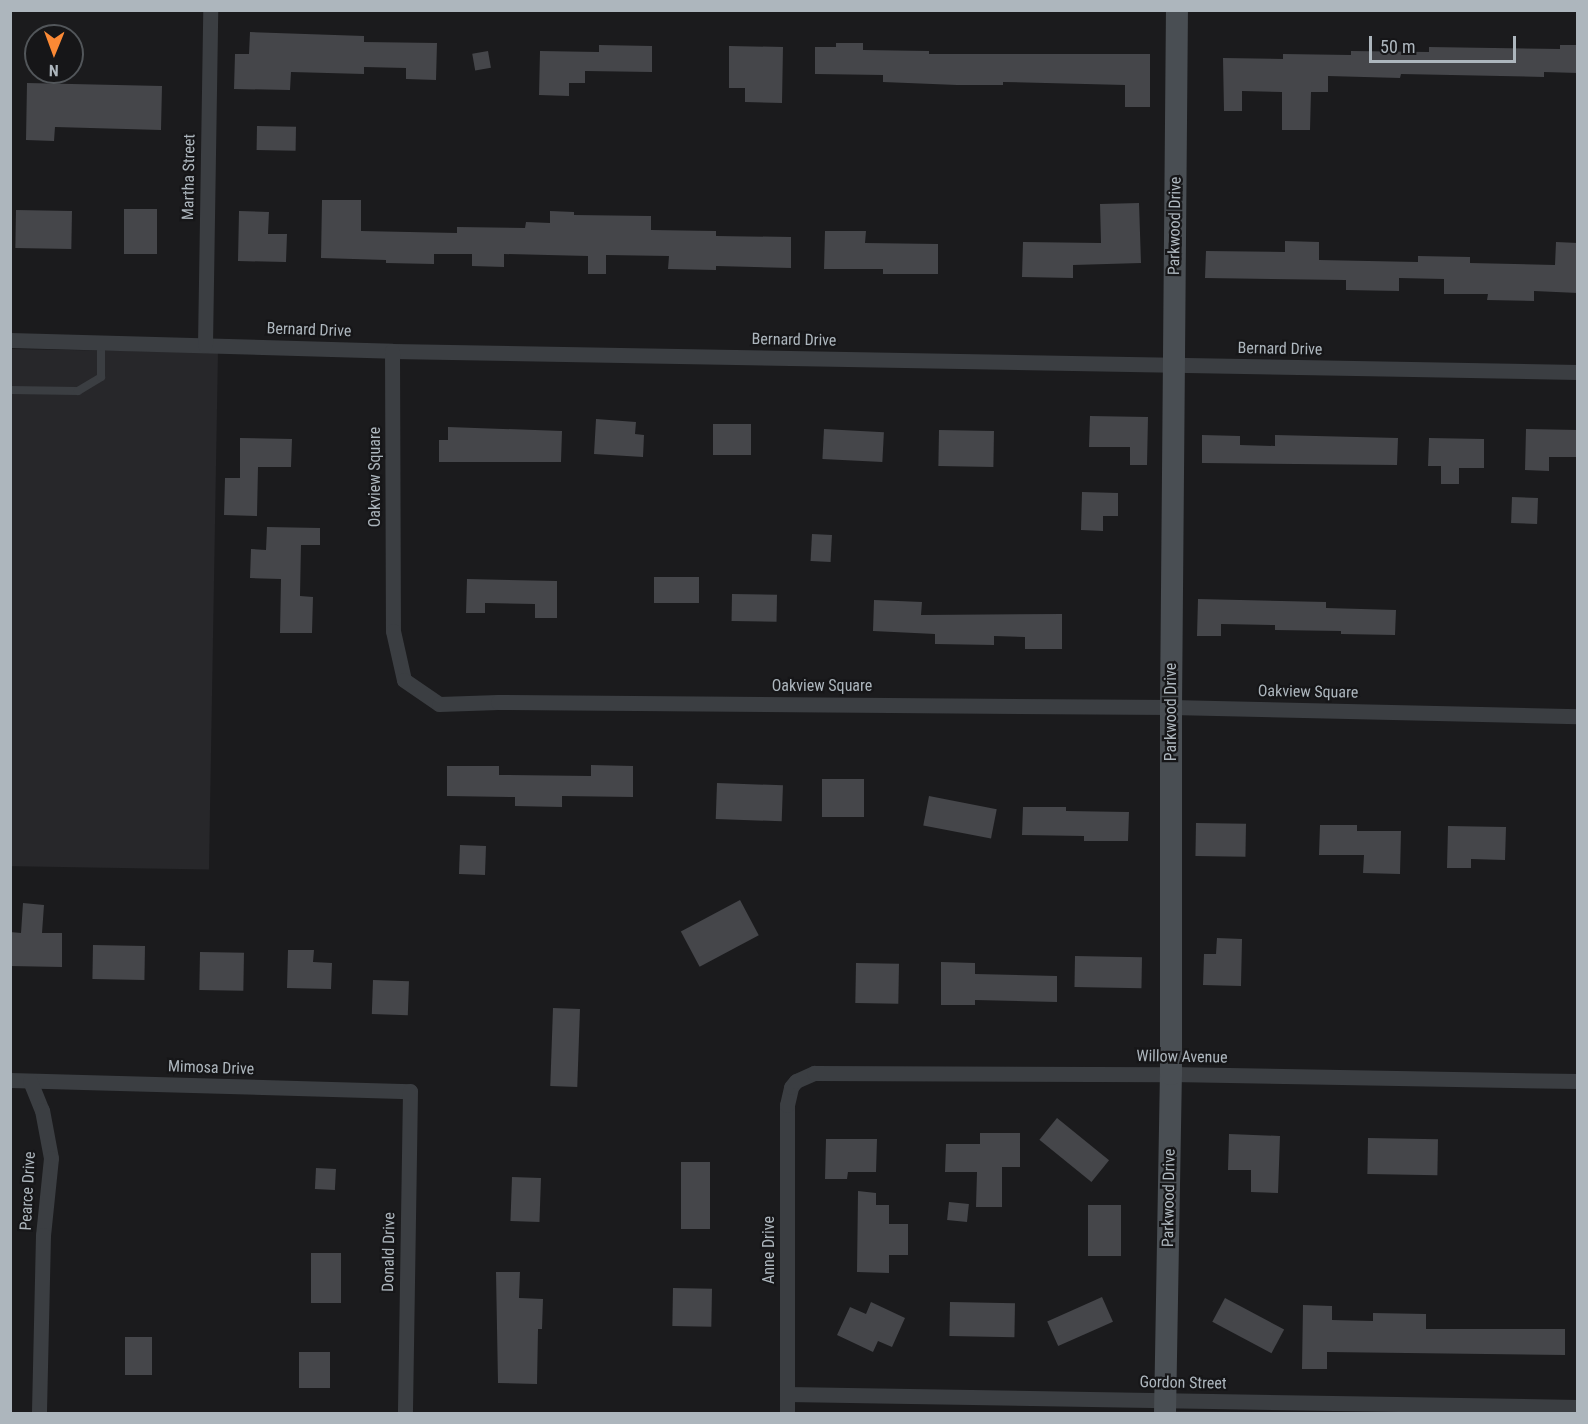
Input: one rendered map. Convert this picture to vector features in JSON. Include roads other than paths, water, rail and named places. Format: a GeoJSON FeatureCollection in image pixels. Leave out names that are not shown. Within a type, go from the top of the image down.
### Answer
{"type":"FeatureCollection","features":[{"type":"Feature","properties":{"kind":"street","name":"Martha Street"},"geometry":{"type":"LineString","coordinates":[[205,345],[210,10]]}},
{"type":"Feature","properties":{"kind":"street","name":"Parkwood Drive"},"geometry":{"type":"LineString","coordinates":[[1165,1407],[1171,1074],[1171,707],[1177,10]]}},
{"type":"Feature","properties":{"kind":"street","name":"Bernard Drive"},"geometry":{"type":"LineString","coordinates":[[10,340],[392,351],[1578,372]]}},
{"type":"Feature","properties":{"kind":"street","name":"Oakview Square"},"geometry":{"type":"LineString","coordinates":[[392,351],[393,631],[404,680],[439,704],[498,702],[1171,707],[1578,716]]}},
{"type":"Feature","properties":{"kind":"street","name":"Willow Avenue"},"geometry":{"type":"LineString","coordinates":[[791,1087],[796,1081],[814,1073],[835,1071],[1171,1074],[1578,1082]]}},
{"type":"Feature","properties":{"kind":"street","name":"Mimosa Drive"},"geometry":{"type":"LineString","coordinates":[[10,1080],[410,1091]]}},
{"type":"Feature","properties":{"kind":"street","name":"Pearce Drive"},"geometry":{"type":"LineString","coordinates":[[30,1081],[42,1110],[51,1158],[43,1235],[39,1413]]}},
{"type":"Feature","properties":{"kind":"street","name":"Anne Drive"},"geometry":{"type":"LineString","coordinates":[[787,1413],[786,1105],[791,1087]]}},
{"type":"Feature","properties":{"kind":"street","name":"Donald Drive"},"geometry":{"type":"LineString","coordinates":[[405,1413],[410,1091]]}},
{"type":"Feature","properties":{"kind":"street","name":"Gordon Street"},"geometry":{"type":"LineString","coordinates":[[787,1394],[1165,1407],[1578,1407]]}},
{"type":"Feature","properties":{"kind":"lane"},"geometry":{"type":"LineString","coordinates":[[10,390],[78,391],[101,377],[101,342]]}}]}
